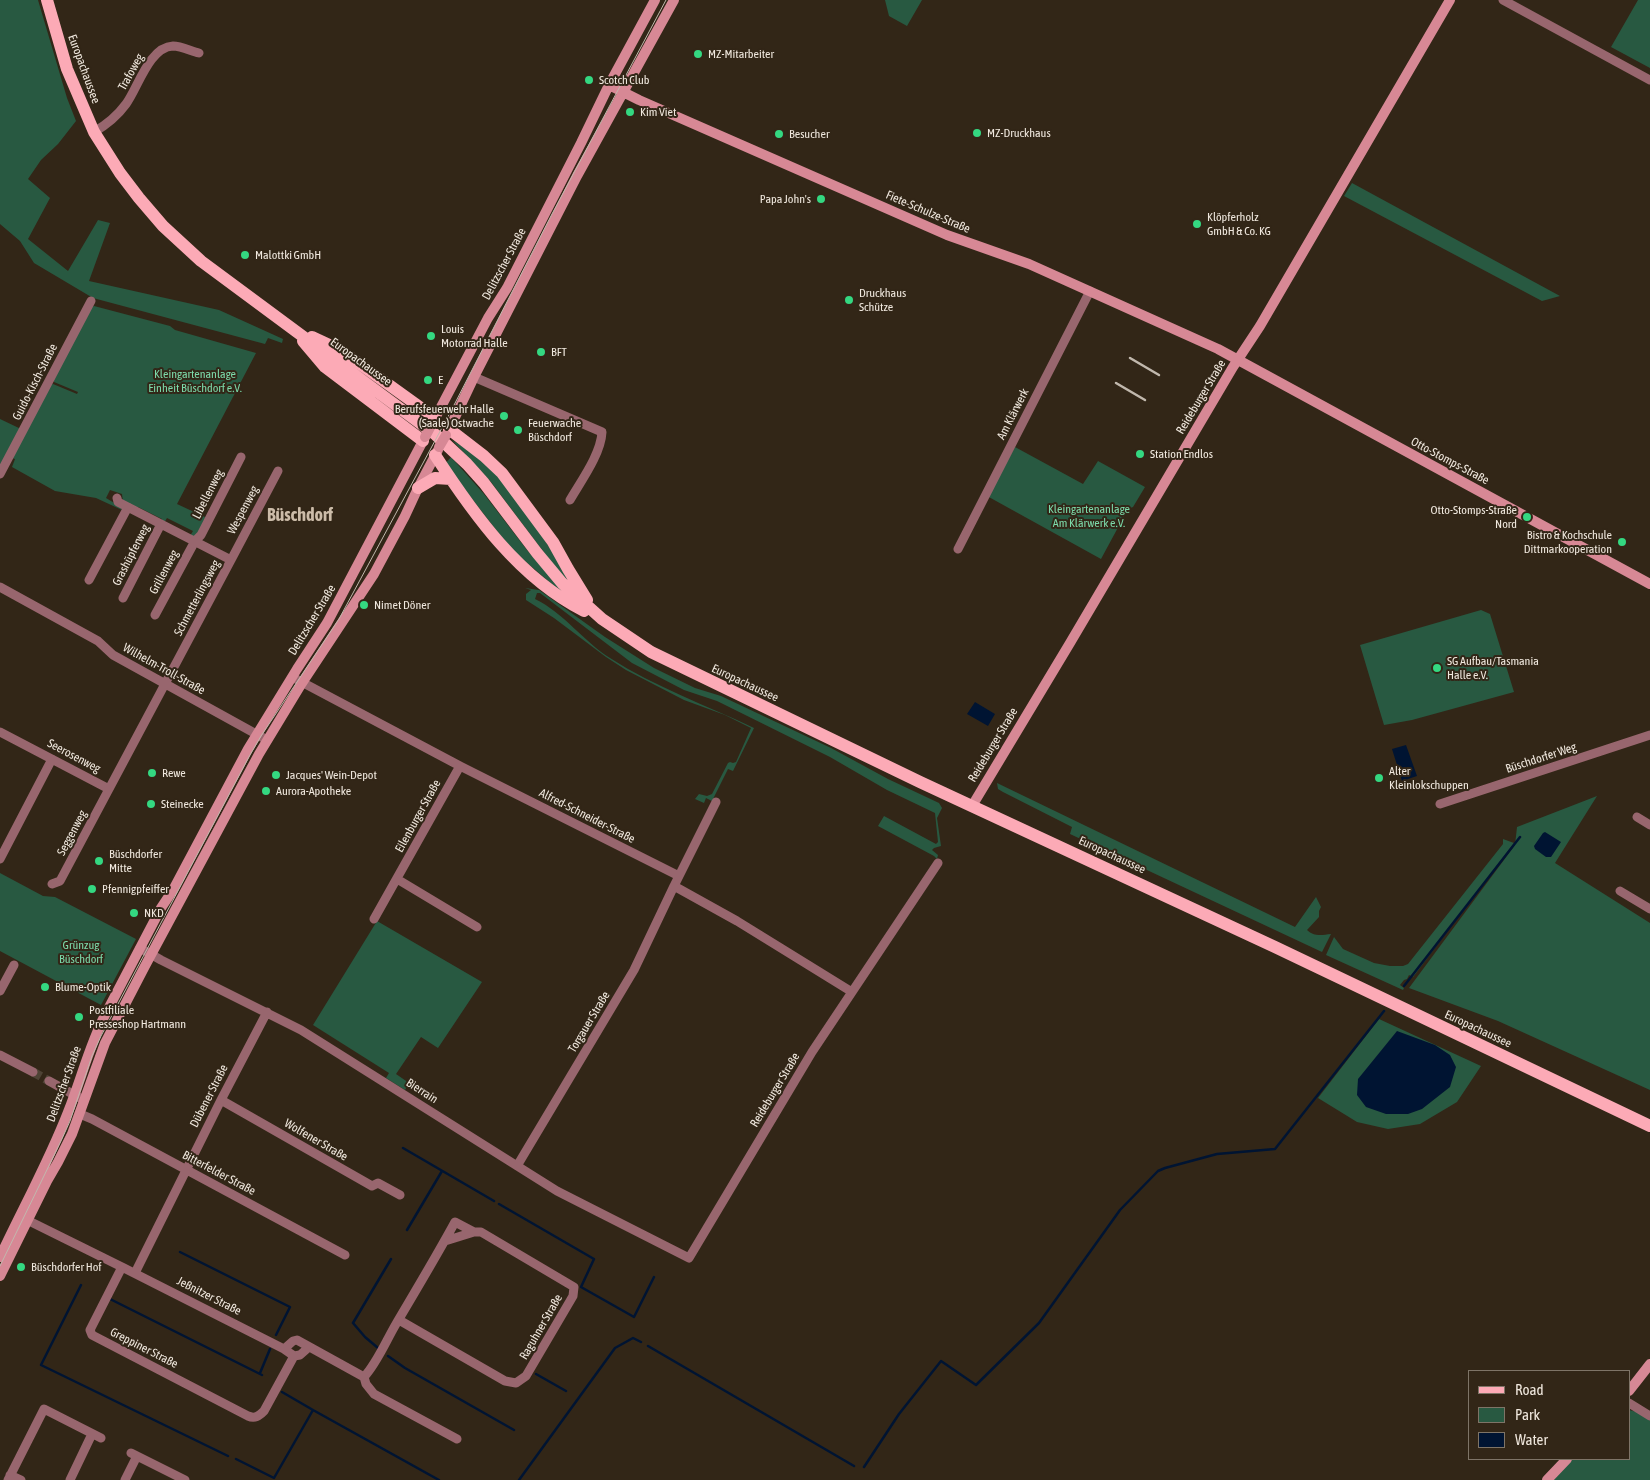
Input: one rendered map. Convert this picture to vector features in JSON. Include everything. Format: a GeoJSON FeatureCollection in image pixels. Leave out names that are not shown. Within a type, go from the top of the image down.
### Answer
{"type":"FeatureCollection","features":[{"type":"Feature","properties":{"kind":"main road","name":"Europachaussee"},"geometry":{"type":"LineString","coordinates":[[47,0],[67,69],[94,132],[124,180],[163,226],[201,261],[421,423],[455,453],[484,483],[550,570],[602,619],[632,640],[672,663],[1650,1126]]}},
{"type":"Feature","properties":{"kind":"main road","name":"Delitzscher Straße"},"geometry":{"type":"LineString","coordinates":[[0,1256],[52,1149],[75,1094],[96,1031],[257,734],[327,623],[488,318],[507,288],[609,85],[655,0]]}},
{"type":"Feature","properties":{"kind":"main road","name":"Delitzscher Straße"},"geometry":{"type":"LineString","coordinates":[[0,1276],[47,1180],[66,1148],[105,1043],[152,954],[267,740],[302,682],[374,574],[406,516],[418,488],[573,184],[674,0]]}},
{"type":"Feature","properties":{"kind":"main road","name":"Reideburger Straße"},"geometry":{"type":"LineString","coordinates":[[972,806],[1233,367],[1260,326],[1450,0]]}},
{"type":"Feature","properties":{"kind":"main road","name":"Fiete-Schulze-Straße"},"geometry":{"type":"LineString","coordinates":[[609,85],[947,235],[1029,264],[1218,349],[1238,360]]}},
{"type":"Feature","properties":{"kind":"main road"},"geometry":{"type":"LineString","coordinates":[[296,331],[342,351],[433,421],[484,456],[507,479],[553,542],[578,587],[602,619]]}},
{"type":"Feature","properties":{"kind":"main road"},"geometry":{"type":"LineString","coordinates":[[296,331],[325,368],[424,439],[437,451],[451,479],[493,535],[528,570],[574,606],[602,619]]}},
{"type":"Feature","properties":{"kind":"main road","name":"Otto-Stomps-Straße"},"geometry":{"type":"LineString","coordinates":[[1238,360],[1650,584]]}},
{"type":"Feature","properties":{"kind":"main road"},"geometry":{"type":"LineString","coordinates":[[418,488],[436,478],[451,479]]}},
{"type":"Feature","properties":{"kind":"main road"},"geometry":{"type":"LineString","coordinates":[[1630,1390],[1650,1364]]}},
{"type":"Feature","properties":{"kind":"main road"},"geometry":{"type":"LineString","coordinates":[[1547,1480],[1566,1460]]}},
{"type":"Feature","properties":{"kind":"street"},"geometry":{"type":"LineString","coordinates":[[1503,0],[1650,80]]}},
{"type":"Feature","properties":{"kind":"street","name":"Trafoweg"},"geometry":{"type":"LineString","coordinates":[[94,132],[125,107],[154,55],[172,46],[199,53]]}},
{"type":"Feature","properties":{"kind":"street","name":"Am Klärwerk"},"geometry":{"type":"LineString","coordinates":[[958,549],[1090,292]]}},
{"type":"Feature","properties":{"kind":"street","name":"Guido-Kisch-Straße"},"geometry":{"type":"LineString","coordinates":[[0,474],[91,301]]}},
{"type":"Feature","properties":{"kind":"street"},"geometry":{"type":"LineString","coordinates":[[474,377],[602,432],[602,441],[570,500]]}},
{"type":"Feature","properties":{"kind":"street","name":"Libellenweg"},"geometry":{"type":"LineString","coordinates":[[194,541],[201,535],[240,457]]}},
{"type":"Feature","properties":{"kind":"street","name":"Wespenweg"},"geometry":{"type":"LineString","coordinates":[[231,560],[278,471]]}},
{"type":"Feature","properties":{"kind":"street","name":"Schmetterlingsweg"},"geometry":{"type":"LineString","coordinates":[[117,498],[118,502],[231,560],[166,683]]}},
{"type":"Feature","properties":{"kind":"street"},"geometry":{"type":"LineString","coordinates":[[90,580],[128,507]]}},
{"type":"Feature","properties":{"kind":"street","name":"Grashüpferweg"},"geometry":{"type":"LineString","coordinates":[[123,598],[161,524]]}},
{"type":"Feature","properties":{"kind":"street","name":"Grillenweg"},"geometry":{"type":"LineString","coordinates":[[155,615],[194,541]]}},
{"type":"Feature","properties":{"kind":"street","name":"Wilhelm-Troll-Straße"},"geometry":{"type":"LineString","coordinates":[[0,587],[98,641],[113,655],[267,740]]}},
{"type":"Feature","properties":{"kind":"street","name":"Alfred-Schneider-Straße"},"geometry":{"type":"LineString","coordinates":[[292,677],[460,766],[678,876]]}},
{"type":"Feature","properties":{"kind":"street","name":"Seerosenweg"},"geometry":{"type":"LineString","coordinates":[[0,732],[109,789],[166,683]]}},
{"type":"Feature","properties":{"kind":"street","name":"Büschdorfer Weg"},"geometry":{"type":"LineString","coordinates":[[1440,804],[1650,735]]}},
{"type":"Feature","properties":{"kind":"street"},"geometry":{"type":"LineString","coordinates":[[0,859],[52,759]]}},
{"type":"Feature","properties":{"kind":"street","name":"Eilenburger Straße"},"geometry":{"type":"LineString","coordinates":[[374,919],[460,766]]}},
{"type":"Feature","properties":{"kind":"street","name":"Seggenweg"},"geometry":{"type":"LineString","coordinates":[[52,884],[60,881],[109,789]]}},
{"type":"Feature","properties":{"kind":"street"},"geometry":{"type":"LineString","coordinates":[[716,802],[674,886],[852,992]]}},
{"type":"Feature","properties":{"kind":"street"},"geometry":{"type":"LineString","coordinates":[[1637,817],[1650,825]]}},
{"type":"Feature","properties":{"kind":"street","name":"Reideburger Straße"},"geometry":{"type":"LineString","coordinates":[[689,1258],[787,1094],[938,863]]}},
{"type":"Feature","properties":{"kind":"street"},"geometry":{"type":"LineString","coordinates":[[397,879],[477,927]]}},
{"type":"Feature","properties":{"kind":"street","name":"Torgauer Straße"},"geometry":{"type":"LineString","coordinates":[[517,1166],[634,970],[674,886]]}},
{"type":"Feature","properties":{"kind":"street"},"geometry":{"type":"LineString","coordinates":[[1620,891],[1650,909]]}},
{"type":"Feature","properties":{"kind":"street","name":"Bierrain"},"geometry":{"type":"LineString","coordinates":[[140,948],[301,1030],[557,1190],[689,1258]]}},
{"type":"Feature","properties":{"kind":"street"},"geometry":{"type":"LineString","coordinates":[[0,991],[14,965]]}},
{"type":"Feature","properties":{"kind":"street","name":"Dübener Straße"},"geometry":{"type":"LineString","coordinates":[[135,1273],[267,1012]]}},
{"type":"Feature","properties":{"kind":"street"},"geometry":{"type":"LineString","coordinates":[[0,1055],[33,1072]]}},
{"type":"Feature","properties":{"kind":"street"},"geometry":{"type":"LineString","coordinates":[[49,1081],[85,1100]]}},
{"type":"Feature","properties":{"kind":"street","name":"Wolfener Straße"},"geometry":{"type":"LineString","coordinates":[[221,1100],[372,1186],[378,1183],[400,1195]]}},
{"type":"Feature","properties":{"kind":"street","name":"Bitterfelder Straße"},"geometry":{"type":"LineString","coordinates":[[80,1114],[345,1255]]}},
{"type":"Feature","properties":{"kind":"street"},"geometry":{"type":"LineString","coordinates":[[27,1220],[122,1267]]}},
{"type":"Feature","properties":{"kind":"street","name":"Raguhner Straße"},"geometry":{"type":"LineString","coordinates":[[364,1378],[372,1369],[399,1320],[445,1241],[455,1222],[474,1232],[480,1232],[574,1288],[573,1296],[526,1376],[516,1383],[505,1381],[399,1320]]}},
{"type":"Feature","properties":{"kind":"street"},"geometry":{"type":"LineString","coordinates":[[445,1241],[474,1232]]}},
{"type":"Feature","properties":{"kind":"street","name":"Jeßnitzer Straße"},"geometry":{"type":"LineString","coordinates":[[122,1267],[284,1348],[294,1356]]}},
{"type":"Feature","properties":{"kind":"street","name":"Greppiner Straße"},"geometry":{"type":"LineString","coordinates":[[122,1267],[90,1333],[213,1398],[248,1416],[258,1417],[264,1411],[294,1356]]}},
{"type":"Feature","properties":{"kind":"street"},"geometry":{"type":"LineString","coordinates":[[284,1348],[293,1340],[297,1340],[364,1378],[374,1394],[457,1440]]}},
{"type":"Feature","properties":{"kind":"street"},"geometry":{"type":"LineString","coordinates":[[294,1356],[300,1355],[309,1347]]}},
{"type":"Feature","properties":{"kind":"street"},"geometry":{"type":"LineString","coordinates":[[1630,1404],[1650,1416]]}},
{"type":"Feature","properties":{"kind":"street"},"geometry":{"type":"LineString","coordinates":[[21,1480],[9,1477],[44,1409],[102,1438]]}},
{"type":"Feature","properties":{"kind":"street"},"geometry":{"type":"LineString","coordinates":[[70,1480],[92,1434]]}},
{"type":"Feature","properties":{"kind":"street"},"geometry":{"type":"LineString","coordinates":[[125,1480],[134,1454],[185,1480]]}},
{"type":"Feature","properties":{"kind":"green space"},"geometry":{"type":"Polygon","coordinates":[[[0,0],[38,0],[67,98],[76,121],[58,144],[41,160],[28,179],[50,198],[28,239],[68,271],[98,220],[110,223],[89,281],[219,310],[283,339],[282,343],[268,338],[265,344],[93,298],[34,263],[20,241],[0,224],[0,0]]]}},
{"type":"Feature","properties":{"kind":"green space"},"geometry":{"type":"Polygon","coordinates":[[[885,0],[922,0],[907,26],[889,16],[885,0]]]}},
{"type":"Feature","properties":{"kind":"green space"},"geometry":{"type":"Polygon","coordinates":[[[1638,0],[1650,0],[1650,68],[1611,47],[1638,0]]]}},
{"type":"Feature","properties":{"kind":"green space"},"geometry":{"type":"Polygon","coordinates":[[[1352,183],[1560,296],[1542,301],[1344,196],[1352,183]]]}},
{"type":"Feature","properties":{"kind":"green space","name":"Kleingartenanlage Einheit Büschdorf e.V."},"geometry":{"type":"Polygon","coordinates":[[[94,306],[170,326],[175,330],[256,353],[177,504],[207,518],[197,537],[190,536],[193,531],[167,518],[164,523],[162,519],[123,502],[122,494],[110,490],[106,498],[121,507],[122,510],[96,498],[55,491],[12,467],[15,459],[12,458],[50,385],[53,384],[77,394],[78,392],[54,382],[53,379],[90,308],[94,306]]]}},
{"type":"Feature","properties":{"kind":"green space"},"geometry":{"type":"Polygon","coordinates":[[[0,419],[21,429],[0,466],[0,419]]]}},
{"type":"Feature","properties":{"kind":"green space"},"geometry":{"type":"Polygon","coordinates":[[[452,440],[473,453],[508,484],[578,591],[564,579],[491,482],[452,440]]]}},
{"type":"Feature","properties":{"kind":"green space","name":"Kleingartenanlage Am Klärwerk e.V."},"geometry":{"type":"Polygon","coordinates":[[[1015,447],[1083,484],[1098,461],[1145,487],[1133,507],[1128,509],[1101,559],[987,496],[1015,447]]]}},
{"type":"Feature","properties":{"kind":"green space"},"geometry":{"type":"Polygon","coordinates":[[[451,457],[484,494],[527,550],[575,604],[511,549],[445,464],[451,457]]]}},
{"type":"Feature","properties":{"kind":"green space"},"geometry":{"type":"Polygon","coordinates":[[[525,588],[539,590],[605,637],[654,668],[695,688],[721,696],[831,748],[888,779],[939,803],[942,808],[937,818],[941,846],[932,850],[938,855],[937,859],[878,826],[884,816],[936,844],[938,842],[935,813],[887,790],[830,757],[717,701],[684,690],[632,663],[540,593],[537,593],[535,599],[564,619],[591,644],[610,658],[663,687],[754,728],[733,771],[728,769],[712,801],[706,798],[704,803],[695,799],[699,794],[707,796],[712,794],[728,763],[736,762],[751,728],[725,715],[684,700],[626,670],[526,600],[526,594],[531,590],[525,588]]]}},
{"type":"Feature","properties":{"kind":"green space","name":"SG Aufbau/Tasmania Halle e.V."},"geometry":{"type":"Polygon","coordinates":[[[1481,610],[1490,614],[1514,692],[1412,720],[1384,725],[1360,645],[1481,610]]]}},
{"type":"Feature","properties":{"kind":"green space"},"geometry":{"type":"Polygon","coordinates":[[[997,783],[1295,927],[1316,897],[1321,907],[1319,917],[1307,930],[1315,935],[1331,934],[1322,952],[1070,834],[1072,827],[1003,792],[998,789],[997,783]]]}},
{"type":"Feature","properties":{"kind":"green space"},"geometry":{"type":"Polygon","coordinates":[[[1597,796],[1555,863],[1650,923],[1650,1090],[1498,1021],[1409,988],[1515,845],[1517,827],[1597,796]]]}},
{"type":"Feature","properties":{"kind":"green space"},"geometry":{"type":"Polygon","coordinates":[[[1503,839],[1514,843],[1413,977],[1409,975],[1400,985],[1404,988],[1403,990],[1326,955],[1334,937],[1343,949],[1374,963],[1390,966],[1408,964],[1503,844],[1503,839]]]}},
{"type":"Feature","properties":{"kind":"green space","name":"Grünzug Büschdorf"},"geometry":{"type":"Polygon","coordinates":[[[0,873],[43,896],[55,897],[136,939],[101,1005],[0,951],[0,873]]]}},
{"type":"Feature","properties":{"kind":"green space"},"geometry":{"type":"Polygon","coordinates":[[[377,921],[482,982],[438,1048],[421,1037],[396,1074],[409,1083],[405,1090],[386,1078],[389,1073],[313,1025],[377,921]]]}},
{"type":"Feature","properties":{"kind":"green space"},"geometry":{"type":"Polygon","coordinates":[[[1379,1019],[1481,1066],[1457,1102],[1420,1124],[1388,1129],[1357,1122],[1318,1098],[1379,1019]]]}},
{"type":"Feature","properties":{"kind":"green space"},"geometry":{"type":"Polygon","coordinates":[[[1630,1410],[1650,1420],[1650,1480],[1552,1480],[1572,1460],[1630,1460],[1630,1410]]]}},
{"type":"Feature","properties":{"kind":"water"},"geometry":{"type":"Polygon","coordinates":[[[975,702],[995,714],[988,726],[967,714],[975,702]]]}},
{"type":"Feature","properties":{"kind":"water"},"geometry":{"type":"Polygon","coordinates":[[[1406,745],[1417,776],[1402,781],[1392,749],[1406,745]]]}},
{"type":"Feature","properties":{"kind":"water"},"geometry":{"type":"Polygon","coordinates":[[[1545,832],[1561,842],[1551,857],[1546,857],[1535,849],[1534,846],[1545,832]]]}},
{"type":"Feature","properties":{"kind":"water"},"geometry":{"type":"Polygon","coordinates":[[[1397,1031],[1435,1045],[1450,1055],[1456,1067],[1450,1087],[1422,1109],[1408,1114],[1386,1114],[1366,1107],[1357,1095],[1358,1079],[1397,1031]]]}},
{"type":"Feature","properties":{"kind":"waterway"},"geometry":{"type":"LineString","coordinates":[[1404,986],[1520,837]]}},
{"type":"Feature","properties":{"kind":"waterway"},"geometry":{"type":"LineString","coordinates":[[864,1467],[899,1414],[941,1361],[976,1385],[1039,1323],[1120,1210],[1158,1171],[1217,1154],[1275,1149],[1384,1011]]}},
{"type":"Feature","properties":{"kind":"waterway"},"geometry":{"type":"LineString","coordinates":[[403,1148],[494,1201]]}},
{"type":"Feature","properties":{"kind":"waterway"},"geometry":{"type":"LineString","coordinates":[[407,1230],[442,1171]]}},
{"type":"Feature","properties":{"kind":"waterway"},"geometry":{"type":"LineString","coordinates":[[499,1204],[594,1259],[581,1287],[634,1317],[654,1277]]}},
{"type":"Feature","properties":{"kind":"waterway"},"geometry":{"type":"LineString","coordinates":[[180,1252],[290,1307],[276,1335]]}},
{"type":"Feature","properties":{"kind":"waterway"},"geometry":{"type":"LineString","coordinates":[[378,1348],[353,1323],[391,1259]]}},
{"type":"Feature","properties":{"kind":"waterway"},"geometry":{"type":"LineString","coordinates":[[81,1285],[41,1365],[228,1456]]}},
{"type":"Feature","properties":{"kind":"waterway"},"geometry":{"type":"LineString","coordinates":[[110,1299],[262,1375]]}},
{"type":"Feature","properties":{"kind":"waterway"},"geometry":{"type":"LineString","coordinates":[[519,1480],[615,1348],[633,1338],[641,1342]]}},
{"type":"Feature","properties":{"kind":"waterway"},"geometry":{"type":"LineString","coordinates":[[648,1346],[854,1466]]}},
{"type":"Feature","properties":{"kind":"waterway"},"geometry":{"type":"LineString","coordinates":[[260,1373],[270,1349]]}},
{"type":"Feature","properties":{"kind":"waterway"},"geometry":{"type":"LineString","coordinates":[[388,1356],[405,1368],[514,1430]]}},
{"type":"Feature","properties":{"kind":"waterway"},"geometry":{"type":"LineString","coordinates":[[536,1374],[566,1391]]}},
{"type":"Feature","properties":{"kind":"waterway"},"geometry":{"type":"LineString","coordinates":[[282,1392],[313,1410]]}},
{"type":"Feature","properties":{"kind":"waterway"},"geometry":{"type":"LineString","coordinates":[[236,1459],[274,1478],[313,1410],[439,1480]]}},
{"type":"Feature","properties":{"kind":"tunnel"},"geometry":{"type":"LineString","coordinates":[[33,1072],[49,1081]]}},
{"type":"Feature","properties":{"kind":"tram line"},"geometry":{"type":"LineString","coordinates":[[0,1266],[70,1121],[92,1056],[101,1036],[250,755],[339,619],[451,411],[552,214],[666,0]]}},
{"type":"Feature","properties":{"kind":"railway"},"geometry":{"type":"LineString","coordinates":[[1130,358],[1159,375]]}},
{"type":"Feature","properties":{"kind":"railway"},"geometry":{"type":"LineString","coordinates":[[1116,383],[1145,400]]}},
{"type":"Feature","properties":{"kind":"place","name":"MZ-Mitarbeiter"},"geometry":{"type":"Point","coordinates":[698,54]}},
{"type":"Feature","properties":{"kind":"place","name":"Scotch Club"},"geometry":{"type":"Point","coordinates":[589,80]}},
{"type":"Feature","properties":{"kind":"place","name":"Kim Viet"},"geometry":{"type":"Point","coordinates":[630,112]}},
{"type":"Feature","properties":{"kind":"place","name":"MZ-Druckhaus"},"geometry":{"type":"Point","coordinates":[977,133]}},
{"type":"Feature","properties":{"kind":"place","name":"Besucher"},"geometry":{"type":"Point","coordinates":[779,134]}},
{"type":"Feature","properties":{"kind":"place","name":"Papa John's"},"geometry":{"type":"Point","coordinates":[821,199]}},
{"type":"Feature","properties":{"kind":"place","name":"Klöpferholz GmbH & Co. KG"},"geometry":{"type":"Point","coordinates":[1197,224]}},
{"type":"Feature","properties":{"kind":"place","name":"Malottki GmbH"},"geometry":{"type":"Point","coordinates":[245,255]}},
{"type":"Feature","properties":{"kind":"place","name":"Druckhaus Schütze"},"geometry":{"type":"Point","coordinates":[849,300]}},
{"type":"Feature","properties":{"kind":"place","name":"Louis Motorrad Halle"},"geometry":{"type":"Point","coordinates":[431,336]}},
{"type":"Feature","properties":{"kind":"place","name":"BFT"},"geometry":{"type":"Point","coordinates":[541,352]}},
{"type":"Feature","properties":{"kind":"place","name":"E"},"geometry":{"type":"Point","coordinates":[428,380]}},
{"type":"Feature","properties":{"kind":"place","name":"Berufsfeuerwehr Halle (Saale) Ostwache"},"geometry":{"type":"Point","coordinates":[504,416]}},
{"type":"Feature","properties":{"kind":"place","name":"Feuerwache Büschdorf"},"geometry":{"type":"Point","coordinates":[518,430]}},
{"type":"Feature","properties":{"kind":"place","name":"Station Endlos"},"geometry":{"type":"Point","coordinates":[1140,454]}},
{"type":"Feature","properties":{"kind":"place","name":"Otto-Stomps-Straße Nord"},"geometry":{"type":"Point","coordinates":[1527,517]}},
{"type":"Feature","properties":{"kind":"place","name":"Bistro & Kochschule Dittmarkooperation"},"geometry":{"type":"Point","coordinates":[1622,542]}},
{"type":"Feature","properties":{"kind":"place","name":"Nimet Döner"},"geometry":{"type":"Point","coordinates":[364,605]}},
{"type":"Feature","properties":{"kind":"place","name":"SG Aufbau/Tasmania Halle e.V."},"geometry":{"type":"Point","coordinates":[1437,668]}},
{"type":"Feature","properties":{"kind":"place","name":"Rewe"},"geometry":{"type":"Point","coordinates":[152,773]}},
{"type":"Feature","properties":{"kind":"place","name":"Jacques' Wein-Depot"},"geometry":{"type":"Point","coordinates":[276,775]}},
{"type":"Feature","properties":{"kind":"place","name":"Alter Kleinlokschuppen"},"geometry":{"type":"Point","coordinates":[1379,778]}},
{"type":"Feature","properties":{"kind":"place","name":"Aurora-Apotheke"},"geometry":{"type":"Point","coordinates":[266,791]}},
{"type":"Feature","properties":{"kind":"place","name":"Steinecke"},"geometry":{"type":"Point","coordinates":[151,804]}},
{"type":"Feature","properties":{"kind":"place","name":"Büschdorfer Mitte"},"geometry":{"type":"Point","coordinates":[99,861]}},
{"type":"Feature","properties":{"kind":"place","name":"Pfennigpfeiffer"},"geometry":{"type":"Point","coordinates":[92,889]}},
{"type":"Feature","properties":{"kind":"place","name":"NKD"},"geometry":{"type":"Point","coordinates":[134,913]}},
{"type":"Feature","properties":{"kind":"place","name":"Blume-Optik"},"geometry":{"type":"Point","coordinates":[45,987]}},
{"type":"Feature","properties":{"kind":"place","name":"Postfiliale Presseshop Hartmann"},"geometry":{"type":"Point","coordinates":[79,1017]}},
{"type":"Feature","properties":{"kind":"place","name":"Büschdorfer Hof"},"geometry":{"type":"Point","coordinates":[21,1267]}},
{"type":"Feature","properties":{"kind":"district","name":"Büschdorf"},"geometry":{"type":"Point","coordinates":[300,515]}}]}
